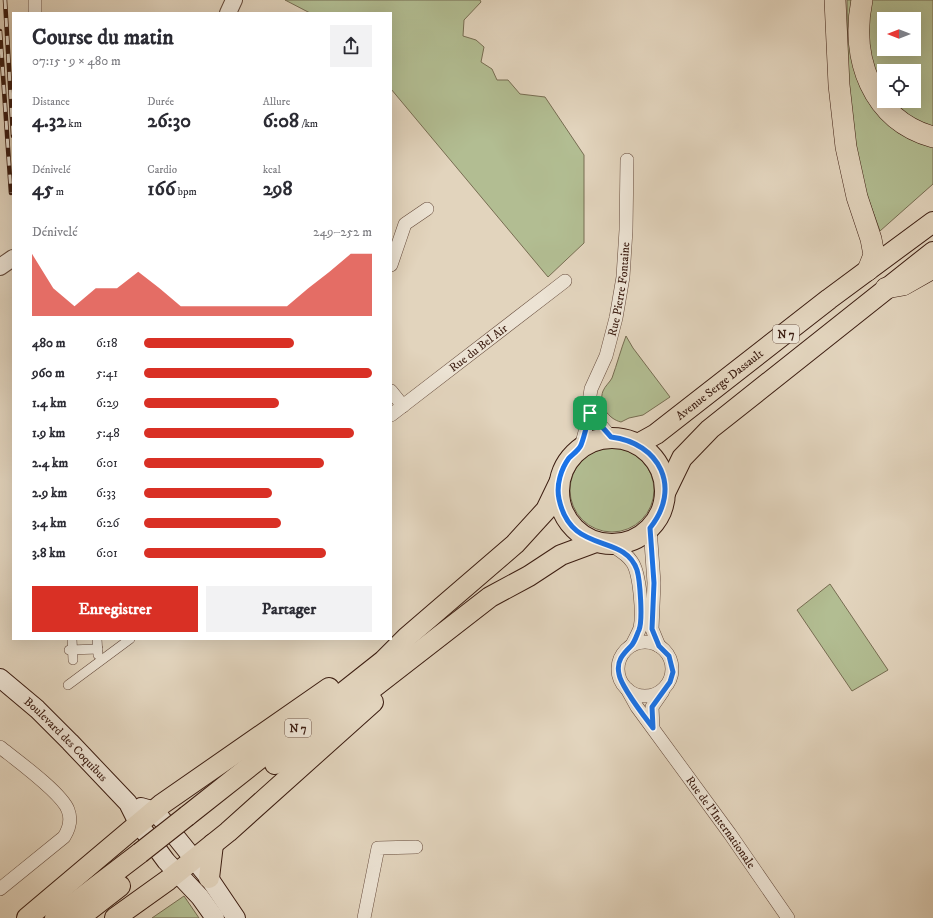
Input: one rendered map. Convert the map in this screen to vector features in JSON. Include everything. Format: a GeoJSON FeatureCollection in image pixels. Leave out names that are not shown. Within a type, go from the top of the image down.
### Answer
{"type":"FeatureCollection","features":[{"type":"Feature","properties":{"kind":"highway"},"geometry":{"type":"LineString","coordinates":[[835,0],[839,85],[846,147],[857,197],[871,238],[874,256],[868,270]]}},
{"type":"Feature","properties":{"kind":"highway"},"geometry":{"type":"LineString","coordinates":[[862,0],[859,22],[861,53],[865,72],[874,94],[890,114],[905,125],[933,137]]}},
{"type":"Feature","properties":{"kind":"highway"},"geometry":{"type":"LineString","coordinates":[[886,288],[903,285],[933,268]]}},
{"type":"Feature","properties":{"kind":"main road","name":"Avenue Serge Dassault"},"geometry":{"type":"LineString","coordinates":[[638,444],[656,434],[868,270],[933,222]]}},
{"type":"Feature","properties":{"kind":"main road","name":"N 7"},"geometry":{"type":"LineString","coordinates":[[665,493],[682,458],[710,429],[933,252]]}},
{"type":"Feature","properties":{"kind":"main road"},"geometry":{"type":"LineString","coordinates":[[611,437],[624,439],[638,444],[649,452],[664,479],[665,493],[663,505],[658,517],[650,528],[639,537],[625,543],[603,544],[581,535],[570,525],[563,512],[559,497],[559,483],[569,458],[581,446],[594,440],[611,437]]}},
{"type":"Feature","properties":{"kind":"main road","name":"N 7"},"geometry":{"type":"LineString","coordinates":[[55,918],[144,858],[191,821],[382,661],[407,637],[515,544],[546,510],[559,483]]}},
{"type":"Feature","properties":{"kind":"main road","name":"N 7"},"geometry":{"type":"LineString","coordinates":[[191,821],[416,655],[490,597],[529,576],[561,555],[603,544]]}},
{"type":"Feature","properties":{"kind":"main road"},"geometry":{"type":"LineString","coordinates":[[27,918],[138,823],[389,644],[407,637]]}},
{"type":"Feature","properties":{"kind":"main road"},"geometry":{"type":"LineString","coordinates":[[115,918],[176,873],[212,844],[408,670],[416,655]]}},
{"type":"Feature","properties":{"kind":"main road","name":"Boulevard des Coquibus"},"geometry":{"type":"LineString","coordinates":[[0,678],[37,709],[128,803],[138,823],[176,873],[200,897],[215,918]]}},
{"type":"Feature","properties":{"kind":"main road","name":"Boulevard des Coquibus"},"geometry":{"type":"LineString","coordinates":[[128,803],[155,811]]}},
{"type":"Feature","properties":{"kind":"main road"},"geometry":{"type":"LineString","coordinates":[[155,811],[209,878],[236,918]]}},
{"type":"Feature","properties":{"kind":"main road"},"geometry":{"type":"LineString","coordinates":[[209,878],[212,844]]}},
{"type":"Feature","properties":{"kind":"main road","name":"N 7"},"geometry":{"type":"LineString","coordinates":[[79,918],[144,858]]}},
{"type":"Feature","properties":{"kind":"street"},"geometry":{"type":"LineString","coordinates":[[34,0],[35,12]]}},
{"type":"Feature","properties":{"kind":"street"},"geometry":{"type":"LineString","coordinates":[[228,12],[234,0]]}},
{"type":"Feature","properties":{"kind":"street","name":"Rue Pierre Fontaine"},"geometry":{"type":"LineString","coordinates":[[581,446],[590,413],[589,402],[591,389],[606,356],[616,318],[622,277],[627,160]]}},
{"type":"Feature","properties":{"kind":"street"},"geometry":{"type":"LineString","coordinates":[[392,262],[404,224],[426,209]]}},
{"type":"Feature","properties":{"kind":"street"},"geometry":{"type":"LineString","coordinates":[[0,267],[12,259]]}},
{"type":"Feature","properties":{"kind":"street","name":"Rue du Bel Air"},"geometry":{"type":"LineString","coordinates":[[392,414],[564,280]]}},
{"type":"Feature","properties":{"kind":"street"},"geometry":{"type":"LineString","coordinates":[[392,392],[403,406]]}},
{"type":"Feature","properties":{"kind":"street"},"geometry":{"type":"LineString","coordinates":[[590,413],[611,437]]}},
{"type":"Feature","properties":{"kind":"street"},"geometry":{"type":"LineString","coordinates":[[650,528],[654,583],[652,629],[659,646]]}},
{"type":"Feature","properties":{"kind":"street"},"geometry":{"type":"LineString","coordinates":[[603,544],[627,555],[636,568],[640,581],[640,627],[632,645],[622,655],[618,668],[621,682],[627,689],[638,696],[652,696],[663,690]]}},
{"type":"Feature","properties":{"kind":"street"},"geometry":{"type":"LineString","coordinates":[[72,640],[71,650],[74,660]]}},
{"type":"Feature","properties":{"kind":"street"},"geometry":{"type":"LineString","coordinates":[[97,640],[99,662]]}},
{"type":"Feature","properties":{"kind":"street"},"geometry":{"type":"LineString","coordinates":[[68,685],[129,640]]}},
{"type":"Feature","properties":{"kind":"street"},"geometry":{"type":"LineString","coordinates":[[632,645],[648,642],[659,646],[666,652],[672,666],[671,677],[652,707],[653,728]]}},
{"type":"Feature","properties":{"kind":"street"},"geometry":{"type":"LineString","coordinates":[[71,650],[98,649]]}},
{"type":"Feature","properties":{"kind":"street","name":"Rue de l'Internationale"},"geometry":{"type":"LineString","coordinates":[[627,689],[637,707],[730,834],[788,918]]}},
{"type":"Feature","properties":{"kind":"street"},"geometry":{"type":"LineString","coordinates":[[0,747],[26,766],[62,800],[68,810],[70,820],[69,829],[64,837],[0,889]]}},
{"type":"Feature","properties":{"kind":"street"},"geometry":{"type":"LineString","coordinates":[[364,918],[378,848],[416,847]]}},
{"type":"Feature","properties":{"kind":"green space"},"geometry":{"type":"Polygon","coordinates":[[[285,0],[480,0],[481,2],[464,20],[463,36],[476,40],[484,47],[481,62],[492,69],[497,80],[508,80],[520,94],[545,97],[584,155],[584,243],[548,277],[392,90],[392,12],[308,12],[285,0]]]}},
{"type":"Feature","properties":{"kind":"green space"},"geometry":{"type":"Polygon","coordinates":[[[847,0],[933,0],[933,184],[880,231],[861,179],[848,92],[847,0]]]}},
{"type":"Feature","properties":{"kind":"green space"},"geometry":{"type":"Polygon","coordinates":[[[626,336],[633,348],[670,397],[643,415],[629,418],[621,422],[612,418],[605,410],[602,396],[604,389],[612,378],[626,336]]]}},
{"type":"Feature","properties":{"kind":"green space"},"geometry":{"type":"Polygon","coordinates":[[[612,448],[620,449],[635,455],[647,467],[653,482],[653,498],[647,513],[635,525],[620,531],[612,532],[604,531],[589,525],[577,513],[571,498],[570,490],[571,482],[577,467],[589,455],[604,449],[612,448]]]}},
{"type":"Feature","properties":{"kind":"green space"},"geometry":{"type":"Polygon","coordinates":[[[830,584],[888,670],[852,691],[797,610],[830,584]]]}},
{"type":"Feature","properties":{"kind":"green space"},"geometry":{"type":"Polygon","coordinates":[[[184,896],[199,918],[152,918],[184,896]]]}},
{"type":"Feature","properties":{"kind":"railway"},"geometry":{"type":"LineString","coordinates":[[5,0],[12,119]]}},
{"type":"Feature","properties":{"kind":"railway"},"geometry":{"type":"LineString","coordinates":[[0,31],[11,193]]}},
{"type":"Feature","properties":{"kind":"route"},"geometry":{"type":"LineString","coordinates":[[590,413],[611,437],[624,439],[638,444],[649,452],[664,479],[665,493],[663,505],[658,517],[650,528],[654,583],[652,629],[659,646],[663,648],[669,656],[673,672],[670,682],[652,707],[653,728],[621,682],[618,668],[622,655],[626,649],[632,645],[640,627],[640,581],[636,568],[627,555],[611,545],[596,542],[581,535],[570,525],[563,512],[559,497],[559,483],[562,472],[569,458],[581,446],[590,413]]}}]}
